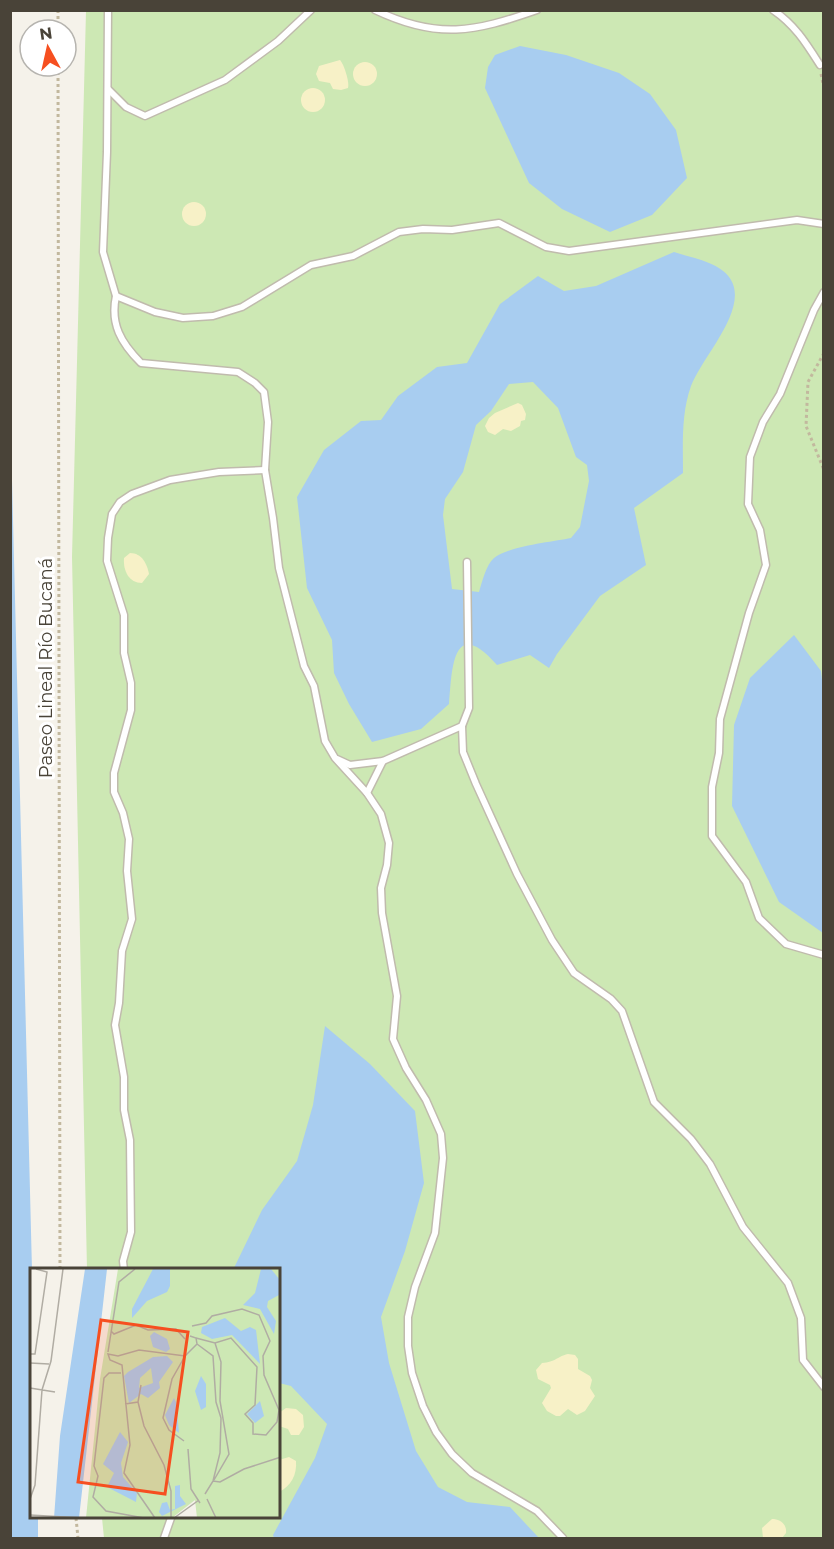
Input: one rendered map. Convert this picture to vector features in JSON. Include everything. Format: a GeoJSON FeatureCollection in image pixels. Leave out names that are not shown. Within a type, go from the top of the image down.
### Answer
{"type":"FeatureCollection","features":[{"type":"Feature","properties":{"kind":"lane"},"geometry":{"type":"LineString","coordinates":[[108,10],[103,252],[116,296],[112,313],[127,349],[141,363],[238,372],[255,383],[264,393],[268,422],[265,470],[279,568],[304,666],[314,686],[325,741],[335,758],[367,793],[381,814],[389,843],[387,865],[381,888],[382,914],[397,996],[393,1039],[406,1068],[426,1100],[441,1134],[443,1158],[435,1233],[415,1287],[408,1317],[408,1346],[412,1374],[423,1406],[436,1432],[452,1454],[472,1473],[537,1511],[563,1539]]}},
{"type":"Feature","properties":{"kind":"lane"},"geometry":{"type":"LineString","coordinates":[[108,88],[126,108],[146,117],[225,80],[278,41],[311,10]]}},
{"type":"Feature","properties":{"kind":"lane"},"geometry":{"type":"LineString","coordinates":[[375,10],[397,21],[424,28],[460,31],[494,25],[537,10]]}},
{"type":"Feature","properties":{"kind":"lane"},"geometry":{"type":"LineString","coordinates":[[773,10],[801,34],[820,65]]}},
{"type":"Feature","properties":{"kind":"lane"},"geometry":{"type":"LineString","coordinates":[[116,296],[155,312],[183,318],[213,316],[242,307],[311,265],[353,256],[399,232],[423,229],[452,230],[499,223],[546,247],[569,251],[797,220],[824,224]]}},
{"type":"Feature","properties":{"kind":"lane"},"geometry":{"type":"LineString","coordinates":[[824,292],[780,394],[763,422],[750,457],[748,504],[760,530],[766,565],[749,613],[720,718],[719,753],[712,787],[712,836],[746,882],[759,918],[786,944],[824,955]]}},
{"type":"Feature","properties":{"kind":"lane"},"geometry":{"type":"LineString","coordinates":[[124,1268],[123,1261],[131,1232],[130,1140],[124,1110],[124,1077],[115,1025],[119,1003],[122,951],[132,919],[128,871],[129,839],[123,813],[114,792],[114,773],[131,710],[131,683],[124,653],[124,615],[107,561],[112,514],[120,502],[132,494],[170,480],[219,472],[265,470]]}},
{"type":"Feature","properties":{"kind":"lane"},"geometry":{"type":"LineString","coordinates":[[467,562],[468,708],[462,726],[463,752],[476,784],[517,874],[552,940],[574,973],[611,999],[622,1011],[654,1102],[691,1138],[710,1164],[743,1227],[788,1283],[801,1318],[803,1360],[824,1387]]}},
{"type":"Feature","properties":{"kind":"lane"},"geometry":{"type":"LineString","coordinates":[[335,758],[350,765],[383,761],[462,726]]}},
{"type":"Feature","properties":{"kind":"lane"},"geometry":{"type":"LineString","coordinates":[[367,793],[383,761]]}},
{"type":"Feature","properties":{"kind":"lane"},"geometry":{"type":"LineString","coordinates":[[164,1539],[171,1519]]}},
{"type":"Feature","properties":{"kind":"path","name":"Paseo Lineal Río Bucaná"},"geometry":{"type":"LineString","coordinates":[[58,78],[60,1268]]}},
{"type":"Feature","properties":{"kind":"path"},"geometry":{"type":"LineString","coordinates":[[824,353],[808,382],[806,426],[824,470]]}},
{"type":"Feature","properties":{"kind":"path"},"geometry":{"type":"LineString","coordinates":[[76,1519],[78,1539]]}},
{"type":"Feature","properties":{"kind":"green space"},"geometry":{"type":"Polygon","coordinates":[[[86,11],[823,11],[823,1538],[104,1538],[102,1519],[280,1519],[280,1268],[87,1268],[72,557],[86,11]]]}},
{"type":"Feature","properties":{"kind":"sand"},"geometry":{"type":"Polygon","coordinates":[[[340,60],[348,86],[341,90],[333,89],[330,83],[319,81],[316,74],[319,66],[340,60]]]}},
{"type":"Feature","properties":{"kind":"sand"},"geometry":{"type":"Polygon","coordinates":[[[365,62],[370,63],[376,69],[376,79],[370,85],[365,86],[360,85],[354,79],[353,74],[354,69],[360,63],[365,62]]]}},
{"type":"Feature","properties":{"kind":"sand"},"geometry":{"type":"Polygon","coordinates":[[[313,88],[318,89],[324,95],[324,105],[318,111],[313,112],[308,111],[302,105],[301,100],[302,95],[308,89],[313,88]]]}},
{"type":"Feature","properties":{"kind":"sand"},"geometry":{"type":"Polygon","coordinates":[[[194,202],[199,203],[205,209],[205,219],[199,225],[194,226],[189,225],[183,219],[182,214],[183,209],[189,203],[194,202]]]}},
{"type":"Feature","properties":{"kind":"sand"},"geometry":{"type":"Polygon","coordinates":[[[518,403],[522,405],[526,414],[520,426],[511,431],[503,429],[495,435],[488,432],[485,426],[489,418],[518,403]]]}},
{"type":"Feature","properties":{"kind":"sand"},"geometry":{"type":"Polygon","coordinates":[[[130,553],[141,557],[147,566],[149,574],[142,583],[130,579],[126,572],[124,558],[130,553]]]}},
{"type":"Feature","properties":{"kind":"sand"},"geometry":{"type":"Polygon","coordinates":[[[568,1354],[575,1355],[578,1359],[578,1369],[590,1376],[592,1380],[590,1388],[595,1396],[585,1411],[577,1415],[568,1409],[560,1416],[556,1416],[547,1411],[542,1403],[551,1388],[550,1385],[538,1379],[536,1370],[542,1363],[568,1354]]]}},
{"type":"Feature","properties":{"kind":"sand"},"geometry":{"type":"Polygon","coordinates":[[[286,1408],[296,1409],[303,1415],[304,1427],[299,1435],[291,1435],[288,1429],[280,1426],[280,1412],[286,1408]]]}},
{"type":"Feature","properties":{"kind":"sand"},"geometry":{"type":"Polygon","coordinates":[[[289,1457],[296,1461],[296,1466],[290,1483],[280,1491],[280,1460],[289,1457]]]}},
{"type":"Feature","properties":{"kind":"sand"},"geometry":{"type":"Polygon","coordinates":[[[772,1519],[784,1525],[786,1533],[782,1538],[763,1538],[762,1528],[772,1519]]]}},
{"type":"Feature","properties":{"kind":"water"},"geometry":{"type":"Polygon","coordinates":[[[520,46],[566,55],[619,73],[650,94],[676,130],[687,178],[652,215],[610,232],[562,209],[529,183],[485,88],[488,67],[495,55],[520,46]]]}},
{"type":"Feature","properties":{"kind":"water"},"geometry":{"type":"Polygon","coordinates":[[[674,252],[709,263],[727,274],[734,288],[734,304],[728,321],[691,386],[683,429],[683,473],[634,508],[646,565],[600,596],[549,668],[530,655],[497,665],[482,651],[471,645],[463,646],[457,653],[454,663],[449,704],[421,729],[372,742],[349,704],[334,673],[332,640],[307,588],[297,497],[324,450],[361,421],[381,420],[398,396],[437,367],[467,363],[500,304],[538,276],[564,291],[596,286],[674,252]],[[533,382],[509,384],[491,411],[476,425],[463,472],[445,499],[443,515],[452,589],[479,592],[487,569],[494,558],[520,547],[571,538],[580,527],[589,481],[587,465],[576,457],[558,408],[533,382]]]}},
{"type":"Feature","properties":{"kind":"water"},"geometry":{"type":"Polygon","coordinates":[[[10,401],[32,1268],[30,1268],[30,1519],[38,1519],[38,1538],[10,1538],[10,401]]]}},
{"type":"Feature","properties":{"kind":"water"},"geometry":{"type":"Polygon","coordinates":[[[794,635],[821,671],[823,689],[823,933],[779,902],[732,806],[734,725],[750,678],[794,635]]]}},
{"type":"Feature","properties":{"kind":"water"},"geometry":{"type":"Polygon","coordinates":[[[325,1026],[370,1064],[415,1111],[424,1183],[405,1251],[381,1317],[389,1363],[416,1451],[438,1487],[467,1502],[510,1507],[539,1538],[274,1538],[273,1535],[315,1458],[327,1424],[291,1386],[280,1383],[280,1268],[234,1268],[262,1210],[297,1161],[313,1105],[325,1026]]]}}]}
